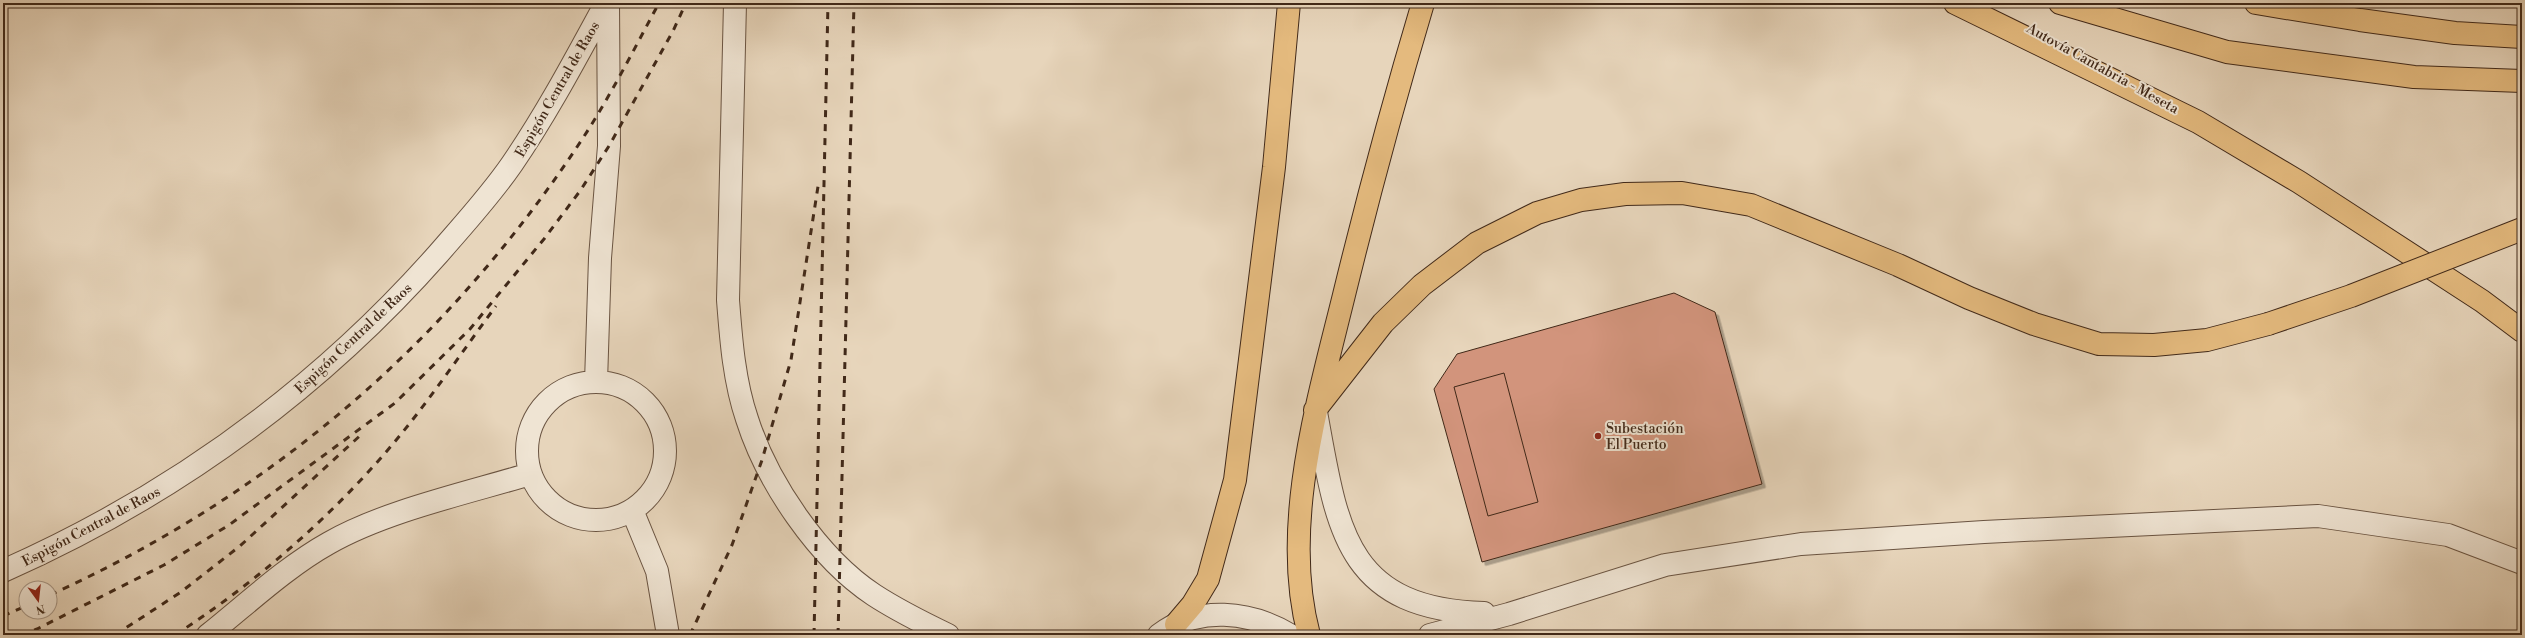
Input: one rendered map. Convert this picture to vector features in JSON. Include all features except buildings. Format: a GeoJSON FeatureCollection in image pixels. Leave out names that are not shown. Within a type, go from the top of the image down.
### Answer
{"type":"FeatureCollection","features":[{"type":"Feature","properties":{"kind":"highway"},"geometry":{"type":"LineString","coordinates":[[1168,630],[1193,604],[1208,579],[1235,480],[1274,168],[1289,3]]}},
{"type":"Feature","properties":{"kind":"highway"},"geometry":{"type":"LineString","coordinates":[[1309,635],[1300,581],[1300,529],[1315,410],[1380,148],[1423,3]]}},
{"type":"Feature","properties":{"kind":"highway"},"geometry":{"type":"LineString","coordinates":[[1955,3],[2198,122],[2299,182],[2482,301],[2522,331]]}},
{"type":"Feature","properties":{"kind":"highway","name":"Autovía Cantabria - Meseta"},"geometry":{"type":"LineString","coordinates":[[1986,3],[2198,122]]}},
{"type":"Feature","properties":{"kind":"highway"},"geometry":{"type":"LineString","coordinates":[[2060,3],[2227,52],[2414,77],[2522,81]]}},
{"type":"Feature","properties":{"kind":"highway"},"geometry":{"type":"LineString","coordinates":[[2256,3],[2426,29],[2522,37]]}},
{"type":"Feature","properties":{"kind":"highway"},"geometry":{"type":"LineString","coordinates":[[1315,410],[1383,323],[1422,285],[1477,243],[1537,213],[1581,200],[1625,194],[1682,193],[1751,205],[1898,265],[1969,298],[2034,324],[2098,344],[2154,345],[2207,340],[2268,324],[2351,296],[2522,230]]}},
{"type":"Feature","properties":{"kind":"street"},"geometry":{"type":"LineString","coordinates":[[596,382],[600,258],[609,146],[607,3]]}},
{"type":"Feature","properties":{"kind":"street","name":"Espigón Central de Raos"},"geometry":{"type":"LineString","coordinates":[[3,571],[70,540],[138,503],[202,463],[324,368],[376,320],[472,215],[510,166],[538,124],[607,3]]}},
{"type":"Feature","properties":{"kind":"street"},"geometry":{"type":"LineString","coordinates":[[735,3],[728,300],[731,342],[746,418],[762,460],[788,502],[817,542],[841,569],[873,595],[948,635]]}},
{"type":"Feature","properties":{"kind":"street"},"geometry":{"type":"LineString","coordinates":[[596,382],[618,386],[638,396],[653,412],[662,432],[665,454],[661,476],[649,495],[632,510],[614,518],[593,520],[573,516],[555,507],[540,492],[530,474],[527,453],[530,431],[540,412],[555,396],[568,389],[596,382]]}},
{"type":"Feature","properties":{"kind":"street"},"geometry":{"type":"LineString","coordinates":[[1315,410],[1338,519],[1348,543],[1363,566],[1383,586],[1404,599],[1431,608],[1456,612],[1509,614]]}},
{"type":"Feature","properties":{"kind":"street"},"geometry":{"type":"LineString","coordinates":[[208,635],[296,566],[328,543],[357,528],[530,474]]}},
{"type":"Feature","properties":{"kind":"street"},"geometry":{"type":"LineString","coordinates":[[632,510],[657,571],[668,635]]}},
{"type":"Feature","properties":{"kind":"street"},"geometry":{"type":"LineString","coordinates":[[1430,635],[1509,614],[1665,565],[1801,544],[2150,522],[2318,516],[2448,535],[2522,563]]}},
{"type":"Feature","properties":{"kind":"street"},"geometry":{"type":"LineString","coordinates":[[1168,630],[1200,616],[1224,614],[1249,616],[1272,624],[1290,635]]}},
{"type":"Feature","properties":{"kind":"street"},"geometry":{"type":"LineString","coordinates":[[1470,635],[1509,614]]}},
{"type":"Feature","properties":{"kind":"railway"},"geometry":{"type":"LineString","coordinates":[[58,591],[130,555],[206,511],[277,462],[345,408],[409,350],[469,287],[525,219],[577,147],[620,76],[659,3]]}},
{"type":"Feature","properties":{"kind":"railway"},"geometry":{"type":"LineString","coordinates":[[21,635],[37,629],[164,565],[229,525],[395,403],[470,329],[544,239],[580,191],[609,146],[673,31],[686,3]]}},
{"type":"Feature","properties":{"kind":"railway"},"geometry":{"type":"LineString","coordinates":[[814,635],[828,3]]}},
{"type":"Feature","properties":{"kind":"railway"},"geometry":{"type":"LineString","coordinates":[[838,635],[854,3]]}},
{"type":"Feature","properties":{"kind":"railway"},"geometry":{"type":"LineString","coordinates":[[690,635],[732,545],[762,460],[791,360],[819,180]]}},
{"type":"Feature","properties":{"kind":"railway"},"geometry":{"type":"LineString","coordinates":[[175,635],[239,590],[271,565],[359,482],[410,423],[496,306]]}},
{"type":"Feature","properties":{"kind":"railway"},"geometry":{"type":"LineString","coordinates":[[115,635],[181,592],[240,546],[364,432]]}},
{"type":"Feature","properties":{"kind":"railway"},"geometry":{"type":"LineString","coordinates":[[3,616],[18,609]]}},
{"type":"Feature","properties":{"kind":"place","name":"Subestación El Puerto"},"geometry":{"type":"Point","coordinates":[1598,436]}}]}
